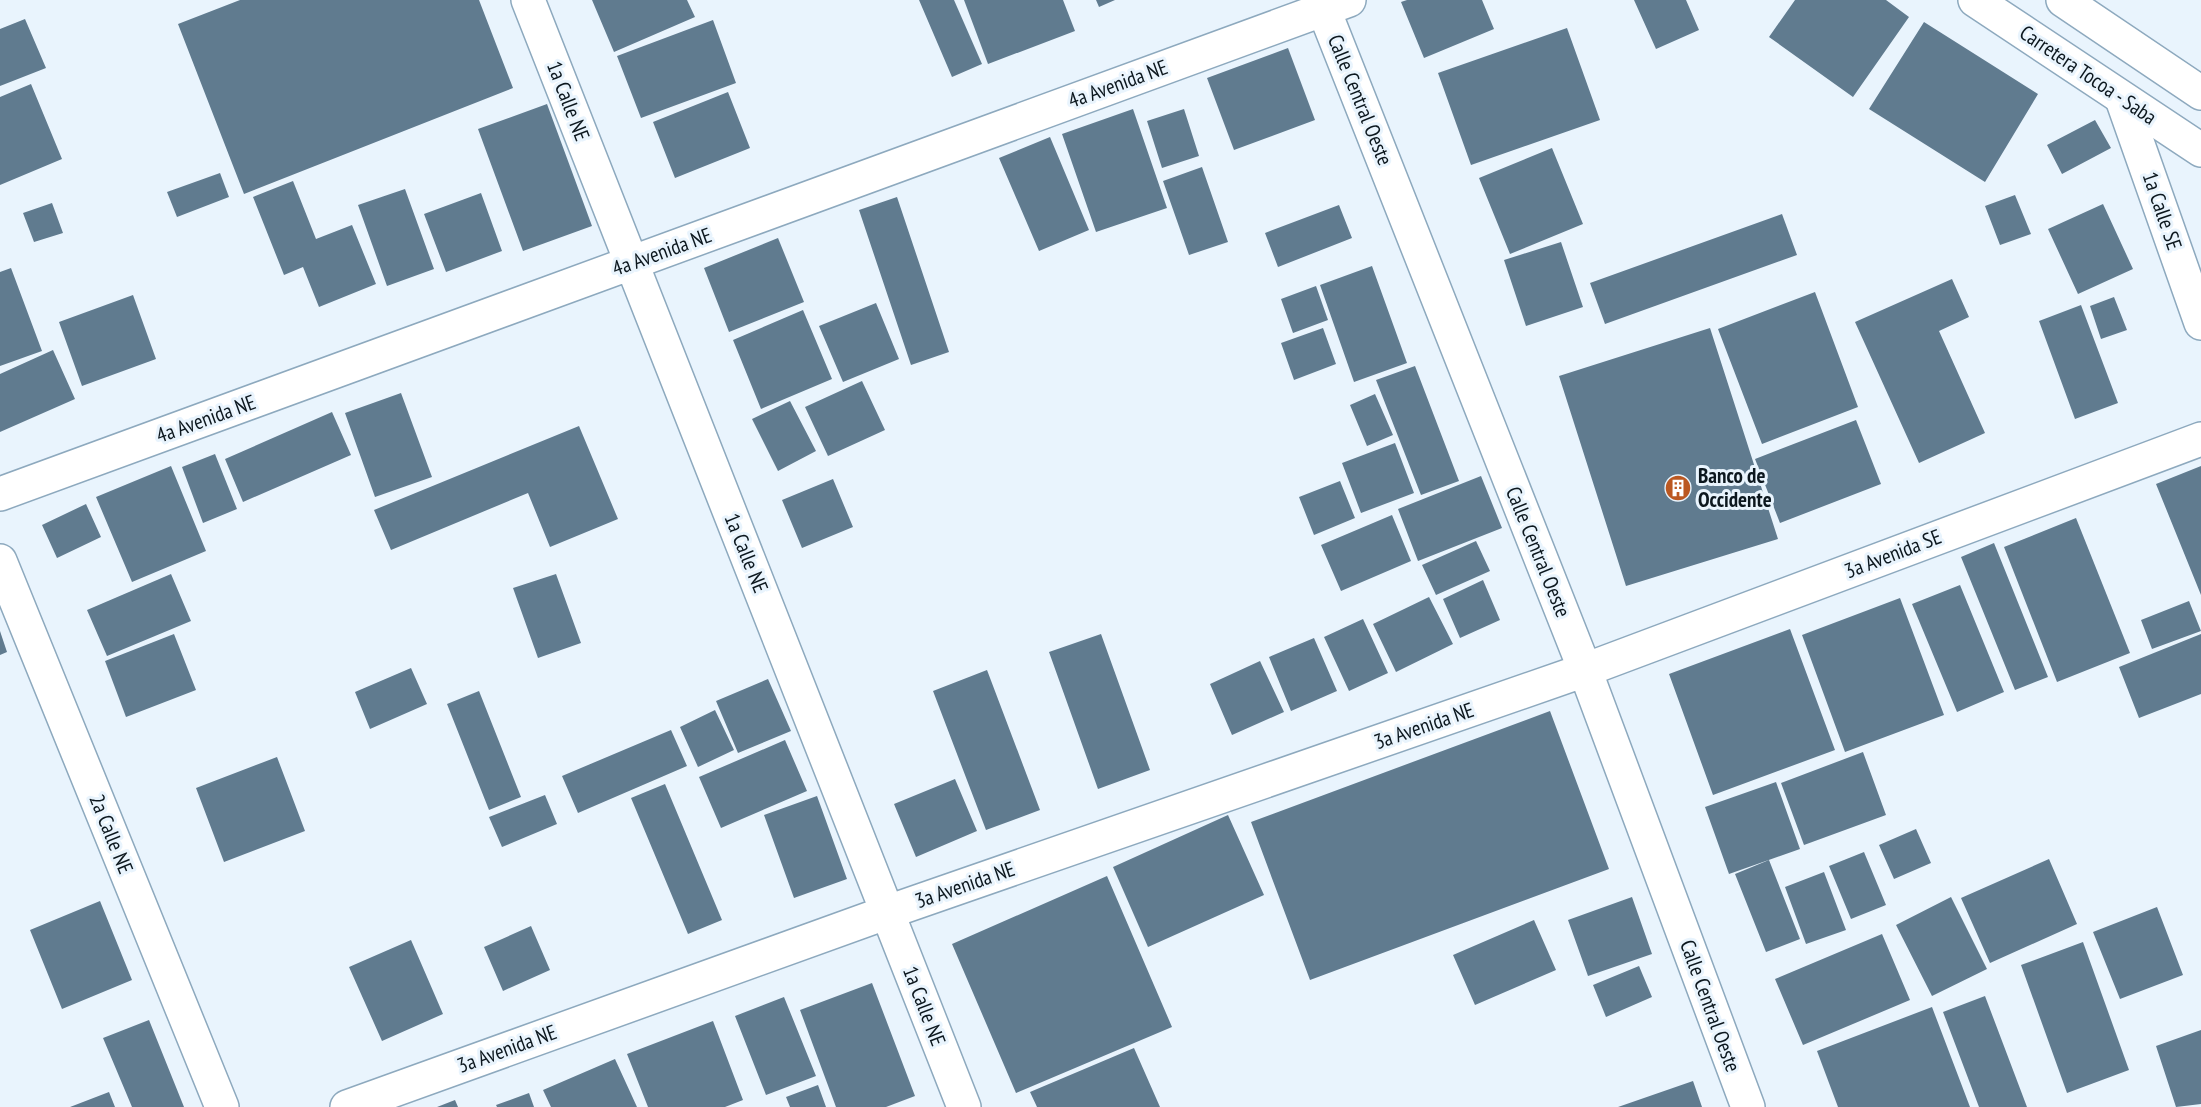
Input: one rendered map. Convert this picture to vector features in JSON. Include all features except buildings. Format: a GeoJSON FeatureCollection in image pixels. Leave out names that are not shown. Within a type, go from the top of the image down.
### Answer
{"type":"FeatureCollection","features":[{"type":"Feature","properties":{"kind":"street","name":"1a Calle NE"},"geometry":{"type":"LineString","coordinates":[[528,0],[964,1107]]}},
{"type":"Feature","properties":{"kind":"street","name":"Carretera Tocoa - Saba"},"geometry":{"type":"LineString","coordinates":[[1975,0],[2201,150]]}},
{"type":"Feature","properties":{"kind":"street"},"geometry":{"type":"LineString","coordinates":[[2063,0],[2201,93]]}},
{"type":"Feature","properties":{"kind":"street"},"geometry":{"type":"LineString","coordinates":[[2096,0],[2109,32]]}},
{"type":"Feature","properties":{"kind":"street","name":"4a Avenida NE"},"geometry":{"type":"LineString","coordinates":[[0,494],[1331,3]]}},
{"type":"Feature","properties":{"kind":"street","name":"Calle Central Oeste"},"geometry":{"type":"LineString","coordinates":[[1331,3],[1585,670],[1748,1107]]}},
{"type":"Feature","properties":{"kind":"street","name":"1a Calle SE"},"geometry":{"type":"LineString","coordinates":[[2122,99],[2201,323]]}},
{"type":"Feature","properties":{"kind":"street","name":"3a Avenida SE"},"geometry":{"type":"LineString","coordinates":[[1585,670],[2201,439]]}},
{"type":"Feature","properties":{"kind":"street","name":"2a Calle NE"},"geometry":{"type":"LineString","coordinates":[[0,561],[222,1107]]}},
{"type":"Feature","properties":{"kind":"street","name":"3a Avenida NE"},"geometry":{"type":"LineString","coordinates":[[347,1107],[888,912],[1585,670]]}},
{"type":"Feature","properties":{"kind":"place","name":"Banco de Occidente"},"geometry":{"type":"Point","coordinates":[1678,488]}}]}
